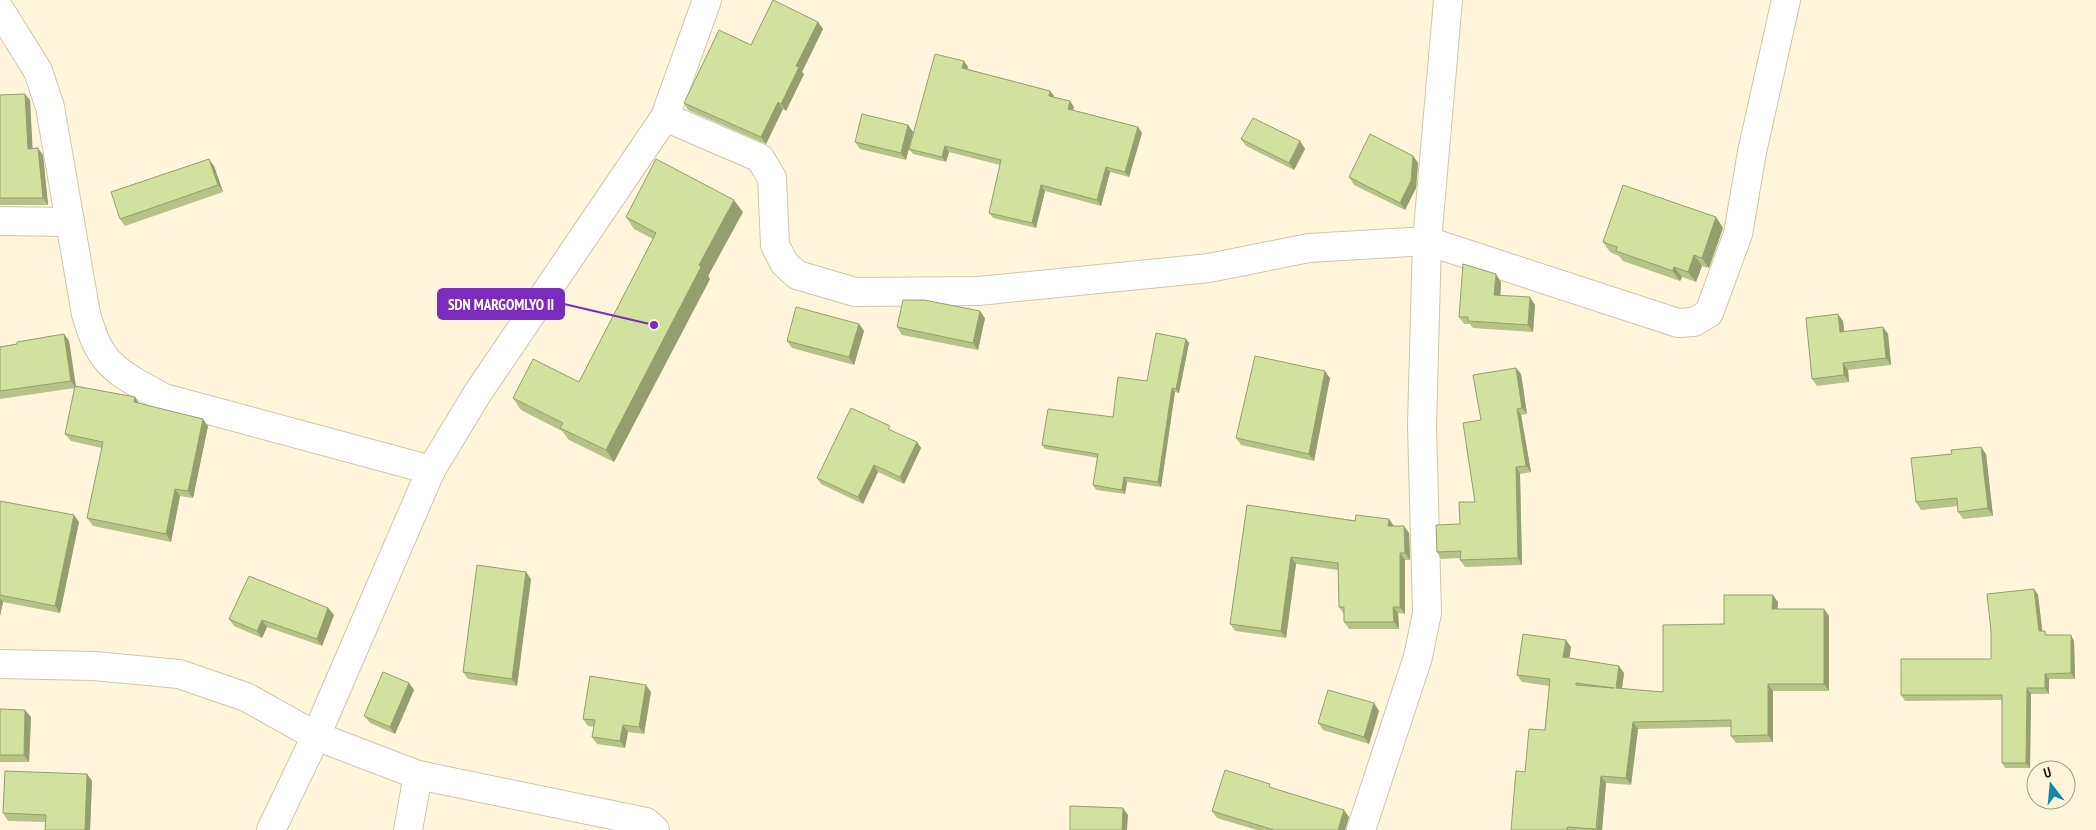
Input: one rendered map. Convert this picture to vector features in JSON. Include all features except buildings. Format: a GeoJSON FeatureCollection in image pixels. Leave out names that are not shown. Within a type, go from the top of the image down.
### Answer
{"type":"FeatureCollection","features":[{"type":"Feature","properties":{"kind":"street"},"geometry":{"type":"LineString","coordinates":[[271,830],[316,736],[431,470],[477,394],[665,117],[707,0]]}},
{"type":"Feature","properties":{"kind":"street"},"geometry":{"type":"LineString","coordinates":[[1361,830],[1418,657],[1427,613],[1422,425],[1427,241],[1448,0]]}},
{"type":"Feature","properties":{"kind":"street"},"geometry":{"type":"LineString","coordinates":[[665,117],[760,158],[772,178],[775,245],[784,263],[797,275],[855,292],[978,291],[1209,268],[1309,248],[1427,241],[1678,323],[1694,322],[1709,313],[1738,234],[1752,152],[1786,0]]}},
{"type":"Feature","properties":{"kind":"street"},"geometry":{"type":"LineString","coordinates":[[0,10],[38,71],[50,107],[86,314],[94,340],[108,361],[131,379],[164,398],[431,470]]}},
{"type":"Feature","properties":{"kind":"street"},"geometry":{"type":"LineString","coordinates":[[0,221],[70,222]]}},
{"type":"Feature","properties":{"kind":"street"},"geometry":{"type":"LineString","coordinates":[[0,664],[94,666],[179,674],[246,697],[316,736],[418,775],[649,827]]}},
{"type":"Feature","properties":{"kind":"street"},"geometry":{"type":"LineString","coordinates":[[408,830],[418,775]]}},
{"type":"Feature","properties":{"kind":"place","name":"SDN MARGOMLYO II"},"geometry":{"type":"Point","coordinates":[654,325]}}]}
